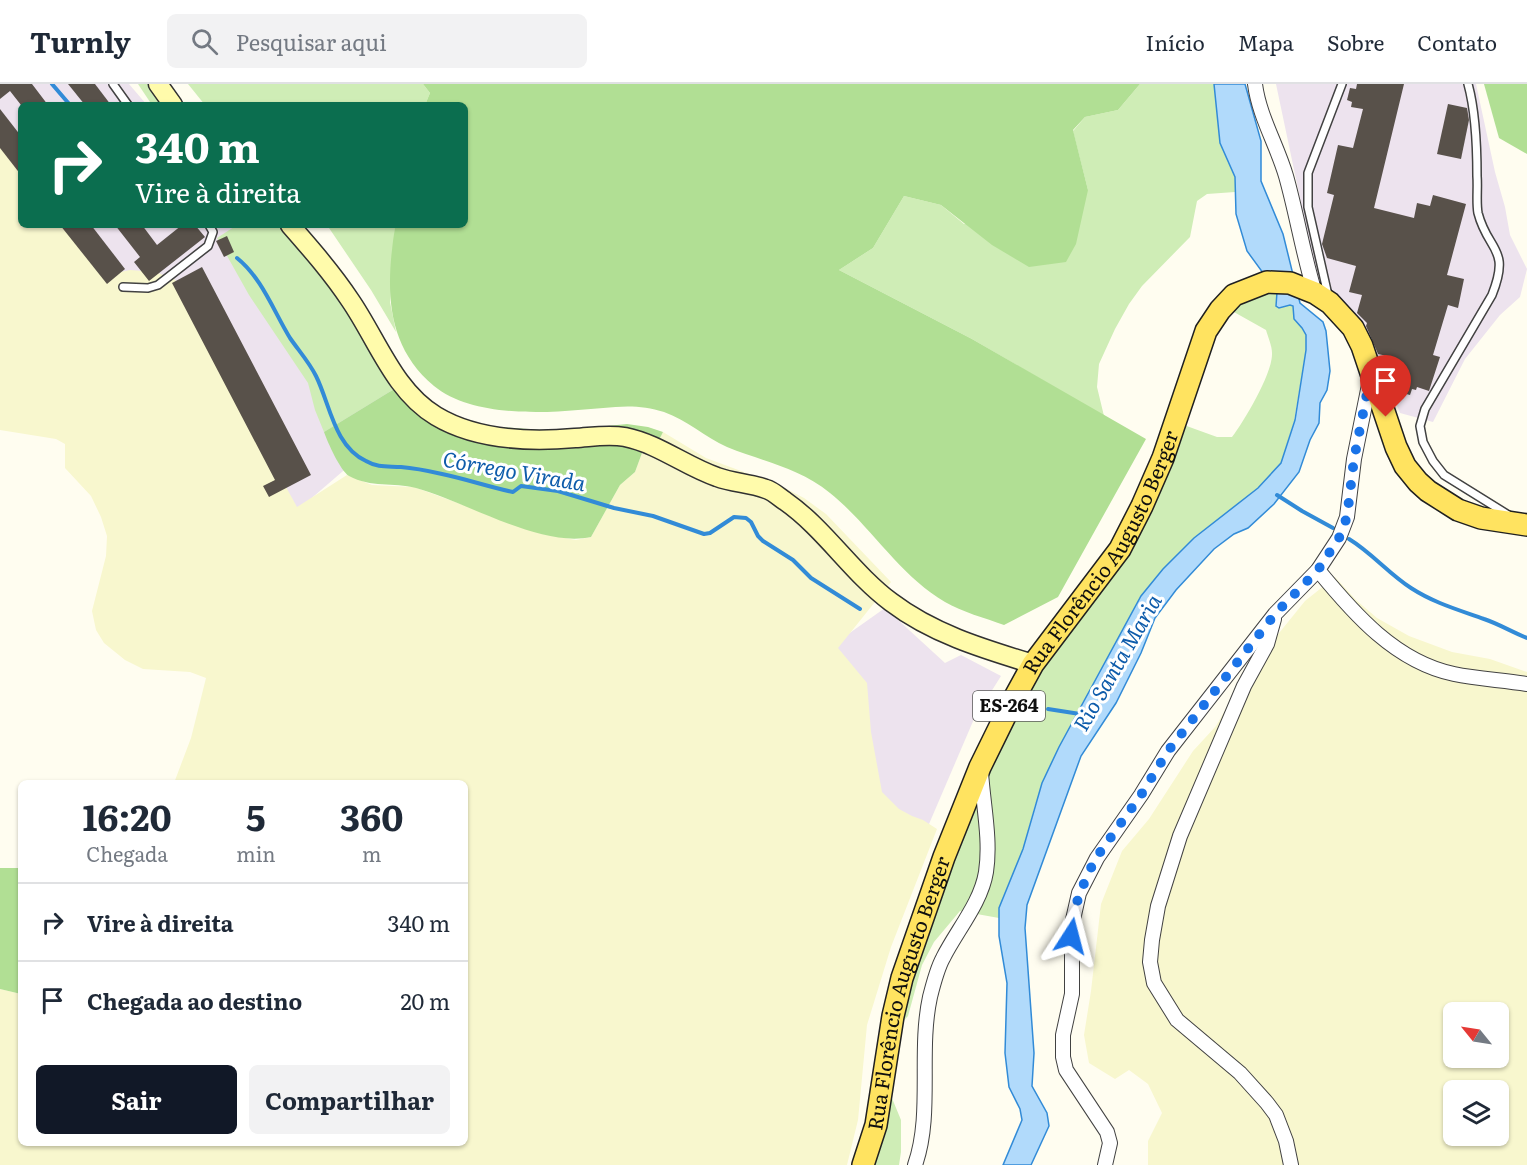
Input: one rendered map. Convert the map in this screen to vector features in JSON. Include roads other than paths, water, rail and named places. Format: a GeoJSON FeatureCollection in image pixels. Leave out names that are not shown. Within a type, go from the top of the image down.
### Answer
{"type":"FeatureCollection","features":[{"type":"Feature","properties":{"kind":"main road","name":"Rua Florêncio Augusto Berger"},"geometry":{"type":"LineString","coordinates":[[863,1165],[876,1125],[892,1016],[902,978],[944,857],[980,766],[1011,704],[1033,664],[1120,549],[1163,458],[1206,331],[1220,310],[1234,295],[1267,282],[1290,283],[1316,294]]}},
{"type":"Feature","properties":{"kind":"main road"},"geometry":{"type":"LineString","coordinates":[[1316,294],[1353,328],[1362,346],[1401,458],[1418,482],[1458,510],[1481,518],[1523,524]]}},
{"type":"Feature","properties":{"kind":"street"},"geometry":{"type":"LineString","coordinates":[[158,84],[171,102]]}},
{"type":"Feature","properties":{"kind":"street"},"geometry":{"type":"LineString","coordinates":[[1255,84],[1270,137],[1285,175],[1316,294]]}},
{"type":"Feature","properties":{"kind":"street"},"geometry":{"type":"LineString","coordinates":[[293,228],[350,300],[399,382],[416,402],[437,417],[460,427],[520,439],[602,435],[624,437],[647,443],[717,477],[768,489],[795,508],[851,567],[891,602],[927,624],[972,645],[1033,664]]}},
{"type":"Feature","properties":{"kind":"street"},"geometry":{"type":"LineString","coordinates":[[1105,1165],[1110,1143],[1107,1132],[1066,1070],[1063,1057],[1063,1035],[1072,994],[1072,924],[1079,893],[1096,858],[1141,795],[1168,751],[1275,614],[1318,570],[1339,538],[1347,517],[1356,449],[1371,373]]}},
{"type":"Feature","properties":{"kind":"street"},"geometry":{"type":"LineString","coordinates":[[1318,570],[1360,619],[1413,658],[1432,668],[1455,674],[1527,684]]}},
{"type":"Feature","properties":{"kind":"street"},"geometry":{"type":"LineString","coordinates":[[1275,614],[1267,644],[1244,686],[1177,847],[1158,906],[1150,962],[1154,982],[1177,1020],[1240,1074],[1276,1115],[1286,1141],[1291,1165]]}},
{"type":"Feature","properties":{"kind":"street"},"geometry":{"type":"LineString","coordinates":[[915,1165],[924,1128],[924,1051],[930,997],[942,960],[975,903],[986,874],[987,851],[980,766]]}},
{"type":"Feature","properties":{"kind":"lane"},"geometry":{"type":"LineString","coordinates":[[113,84],[126,102]]}},
{"type":"Feature","properties":{"kind":"lane"},"geometry":{"type":"LineString","coordinates":[[1316,294],[1308,207],[1308,173],[1342,84]]}},
{"type":"Feature","properties":{"kind":"lane"},"geometry":{"type":"LineString","coordinates":[[1468,84],[1473,103],[1478,213],[1497,251],[1501,266],[1492,295],[1425,409],[1420,426],[1423,442],[1433,461],[1444,474],[1523,524]]}},
{"type":"Feature","properties":{"kind":"lane"},"geometry":{"type":"LineString","coordinates":[[123,287],[148,288],[158,285],[208,246],[213,232],[211,228]]}},
{"type":"Feature","properties":{"kind":"water","name":"Rio Santa Maria"},"geometry":{"type":"Polygon","coordinates":[[[1214,84],[1245,84],[1261,141],[1261,181],[1283,234],[1300,303],[1323,322],[1326,331],[1330,371],[1327,390],[1320,403],[1319,423],[1310,440],[1299,472],[1274,504],[1248,528],[1234,534],[1214,549],[1176,590],[1155,618],[1141,653],[1116,703],[1081,756],[1027,905],[1025,928],[1034,1053],[1032,1086],[1047,1113],[1049,1126],[1031,1165],[1003,1165],[1022,1120],[1020,1109],[1009,1087],[1005,1053],[1007,983],[999,936],[999,908],[1023,849],[1042,783],[1059,747],[1141,596],[1163,569],[1194,538],[1258,488],[1281,463],[1295,420],[1306,350],[1306,335],[1294,319],[1293,306],[1279,308],[1276,306],[1277,292],[1247,251],[1236,214],[1235,177],[1220,143],[1214,84]]]}},
{"type":"Feature","properties":{"kind":"waterway","name":"Córrego Virada"},"geometry":{"type":"LineString","coordinates":[[52,84],[67,102]]}},
{"type":"Feature","properties":{"kind":"waterway","name":"Córrego Virada"},"geometry":{"type":"LineString","coordinates":[[237,258],[261,285],[290,338],[313,371],[340,435],[355,454],[366,461],[379,466],[406,467],[432,472],[513,492],[521,486],[558,491],[614,508],[653,516],[704,534],[710,533],[734,517],[746,518],[763,541],[793,560],[811,578],[860,609]]}},
{"type":"Feature","properties":{"kind":"waterway"},"geometry":{"type":"LineString","coordinates":[[1277,495],[1333,528]]}},
{"type":"Feature","properties":{"kind":"waterway"},"geometry":{"type":"LineString","coordinates":[[1349,539],[1420,593],[1527,638]]}},
{"type":"Feature","properties":{"kind":"waterway","name":"Córrego Virada"},"geometry":{"type":"LineString","coordinates":[[1048,709],[1080,714]]}}]}
